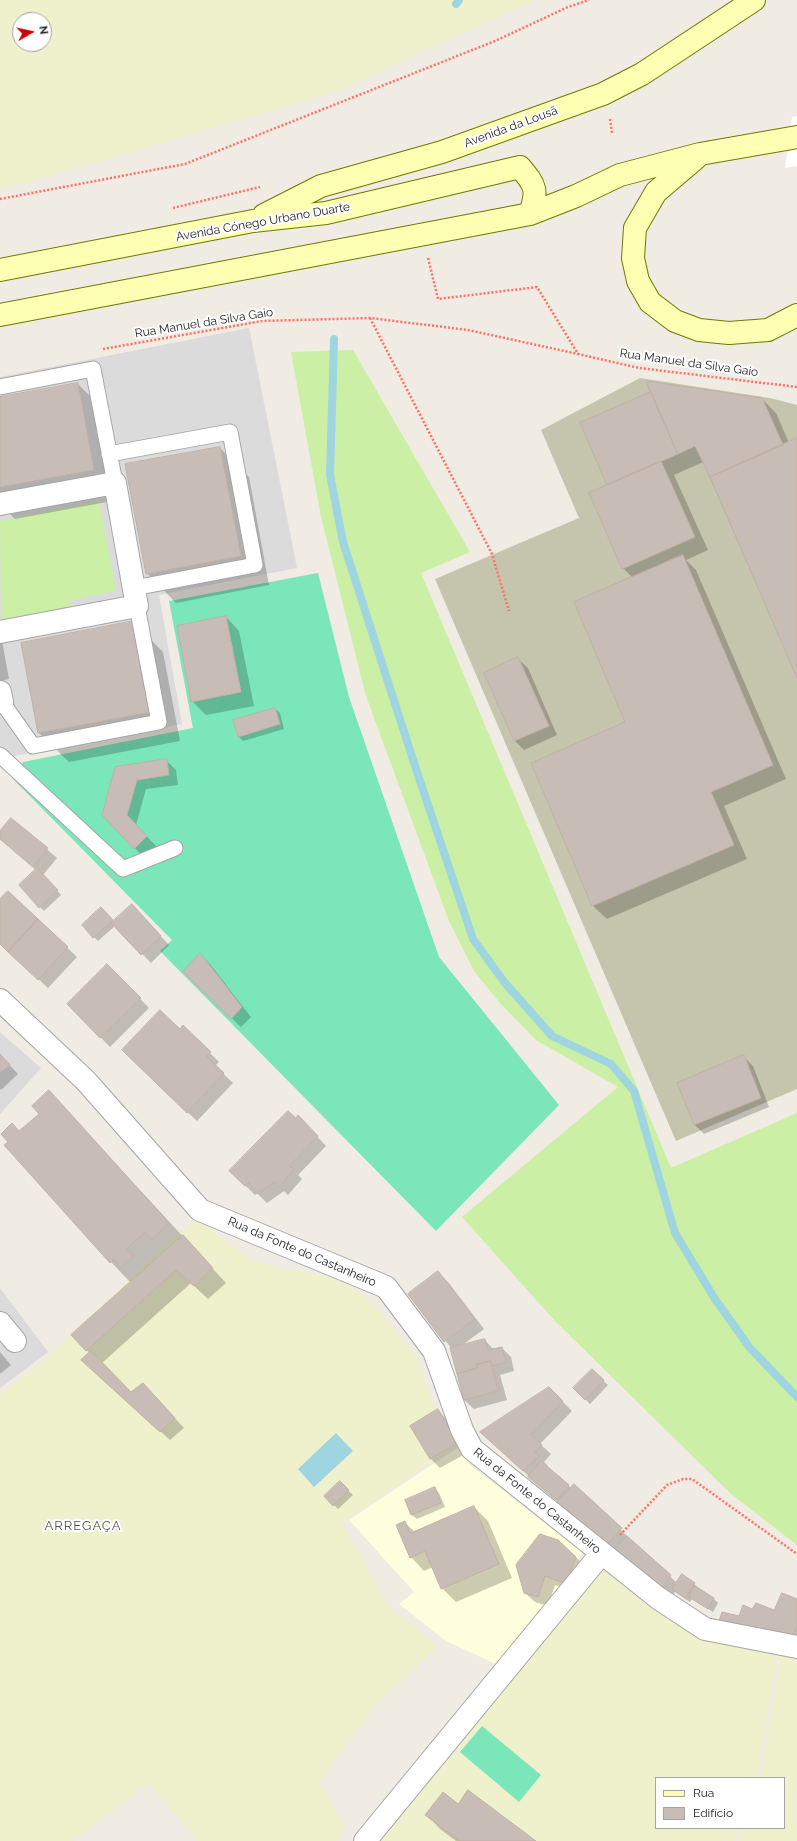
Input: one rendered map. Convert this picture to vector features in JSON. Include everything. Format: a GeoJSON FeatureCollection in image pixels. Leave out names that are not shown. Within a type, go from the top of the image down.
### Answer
{"type":"FeatureCollection","features":[{"type":"Feature","properties":{"kind":"main road","name":"Avenida da Lousã"},"geometry":{"type":"LineString","coordinates":[[253,221],[321,186],[442,152],[603,94],[642,74],[754,0]]}},
{"type":"Feature","properties":{"kind":"main road"},"geometry":{"type":"LineString","coordinates":[[0,315],[530,214],[576,196],[620,175],[700,154],[793,138]]}},
{"type":"Feature","properties":{"kind":"main road"},"geometry":{"type":"LineString","coordinates":[[700,154],[656,192],[635,228],[633,258],[638,282],[650,302],[675,321],[699,330],[729,333],[768,330],[797,315]]}},
{"type":"Feature","properties":{"kind":"main road","name":"Avenida Cónego Urbano Duarte"},"geometry":{"type":"LineString","coordinates":[[0,270],[253,221],[326,213],[520,167],[532,182],[536,197],[530,214]]}},
{"type":"Feature","properties":{"kind":"street"},"geometry":{"type":"LineString","coordinates":[[0,504],[115,483],[136,597],[0,632]]}},
{"type":"Feature","properties":{"kind":"street","name":"Rua da Fonte do Castanheiro"},"geometry":{"type":"LineString","coordinates":[[0,1000],[86,1081],[200,1210],[386,1287],[434,1352],[462,1430],[472,1449],[601,1554],[658,1598],[705,1629],[797,1647]]}},
{"type":"Feature","properties":{"kind":"street"},"geometry":{"type":"LineString","coordinates":[[0,1323],[15,1341]]}},
{"type":"Feature","properties":{"kind":"street"},"geometry":{"type":"LineString","coordinates":[[365,1841],[601,1554]]}},
{"type":"Feature","properties":{"kind":"lane"},"geometry":{"type":"LineString","coordinates":[[0,387],[93,370],[115,483]]}},
{"type":"Feature","properties":{"kind":"lane"},"geometry":{"type":"LineString","coordinates":[[1,698],[33,746],[159,722],[136,597],[255,565],[230,432],[109,454]]}},
{"type":"Feature","properties":{"kind":"lane"},"geometry":{"type":"LineString","coordinates":[[0,755],[123,869],[175,848]]}},
{"type":"Feature","properties":{"kind":"path"},"geometry":{"type":"LineString","coordinates":[[0,199],[185,164],[495,41],[568,7],[589,0]]}},
{"type":"Feature","properties":{"kind":"path"},"geometry":{"type":"LineString","coordinates":[[428,258],[438,298],[537,287],[578,354]]}},
{"type":"Feature","properties":{"kind":"path"},"geometry":{"type":"LineString","coordinates":[[370,318],[492,554],[509,611]]}},
{"type":"Feature","properties":{"kind":"path","name":"Rua Manuel da Silva Gaio"},"geometry":{"type":"LineString","coordinates":[[98,350],[262,321],[370,318],[468,330],[638,368],[797,387]]}},
{"type":"Feature","properties":{"kind":"path"},"geometry":{"type":"LineString","coordinates":[[601,1554],[667,1485],[683,1478],[692,1479],[797,1554]]}},
{"type":"Feature","properties":{"kind":"shaded area"},"geometry":{"type":"Polygon","coordinates":[[[0,0],[535,0],[338,91],[26,183],[0,188],[0,0]]]}},
{"type":"Feature","properties":{"kind":"shaded area"},"geometry":{"type":"Polygon","coordinates":[[[249,328],[297,568],[159,595],[182,724],[0,759],[0,377],[249,328]]]}},
{"type":"Feature","properties":{"kind":"shaded area"},"geometry":{"type":"Polygon","coordinates":[[[640,378],[770,398],[797,405],[797,1089],[676,1141],[435,579],[579,518],[541,430],[640,378]]]}},
{"type":"Feature","properties":{"kind":"shaded area"},"geometry":{"type":"Polygon","coordinates":[[[0,1032],[41,1068],[0,1114],[0,1032]]]}},
{"type":"Feature","properties":{"kind":"shaded area"},"geometry":{"type":"Polygon","coordinates":[[[197,1217],[230,1245],[250,1259],[277,1268],[332,1277],[352,1289],[372,1302],[418,1360],[435,1409],[458,1445],[342,1523],[390,1608],[438,1646],[372,1709],[319,1782],[346,1827],[336,1841],[197,1841],[148,1783],[72,1841],[0,1841],[0,1394],[50,1355],[70,1334],[197,1217]]]}},
{"type":"Feature","properties":{"kind":"shaded area"},"geometry":{"type":"Polygon","coordinates":[[[0,1288],[48,1352],[0,1388],[0,1288]]]}},
{"type":"Feature","properties":{"kind":"shaded area"},"geometry":{"type":"Polygon","coordinates":[[[459,1447],[470,1465],[582,1552],[566,1588],[498,1665],[446,1641],[399,1604],[414,1592],[349,1520],[459,1447]]]}},
{"type":"Feature","properties":{"kind":"shaded area"},"geometry":{"type":"Polygon","coordinates":[[[600,1568],[650,1607],[703,1637],[777,1654],[757,1777],[655,1777],[655,1829],[739,1829],[733,1841],[377,1841],[600,1568]]]}},
{"type":"Feature","properties":{"kind":"shaded area"},"geometry":{"type":"Polygon","coordinates":[[[780,1656],[797,1661],[797,1841],[737,1841],[743,1829],[785,1829],[785,1777],[761,1777],[780,1656]]]}},
{"type":"Feature","properties":{"kind":"green space"},"geometry":{"type":"Polygon","coordinates":[[[353,350],[470,552],[421,573],[671,1168],[797,1113],[797,1545],[730,1493],[555,1321],[462,1217],[618,1087],[536,1040],[500,1003],[474,971],[449,921],[366,696],[321,517],[291,352],[353,350]]]}},
{"type":"Feature","properties":{"kind":"green space"},"geometry":{"type":"Polygon","coordinates":[[[99,502],[116,591],[70,600],[71,606],[1,620],[0,521],[99,502]]]}},
{"type":"Feature","properties":{"kind":"green space"},"geometry":{"type":"Polygon","coordinates":[[[318,573],[349,697],[439,957],[559,1105],[436,1231],[160,951],[172,940],[14,780],[23,762],[193,728],[169,601],[318,573]]]}},
{"type":"Feature","properties":{"kind":"green space"},"geometry":{"type":"Polygon","coordinates":[[[482,1726],[541,1775],[519,1802],[460,1752],[482,1726]]]}},
{"type":"Feature","properties":{"kind":"water"},"geometry":{"type":"Polygon","coordinates":[[[336,1433],[353,1451],[314,1487],[298,1469],[336,1433]]]}},
{"type":"Feature","properties":{"kind":"pier"},"geometry":{"type":"Polygon","coordinates":[[[797,116],[797,166],[785,168],[792,117],[797,116]]]}},
{"type":"Feature","properties":{"kind":"building"},"geometry":{"type":"Polygon","coordinates":[[[646,381],[762,398],[783,445],[710,477],[695,446],[678,454],[646,381]]]}},
{"type":"Feature","properties":{"kind":"building"},"geometry":{"type":"Polygon","coordinates":[[[78,383],[94,470],[0,487],[0,397],[78,383]]]}},
{"type":"Feature","properties":{"kind":"building"},"geometry":{"type":"Polygon","coordinates":[[[651,392],[678,454],[607,485],[580,423],[651,392]]]}},
{"type":"Feature","properties":{"kind":"building"},"geometry":{"type":"Polygon","coordinates":[[[797,438],[797,678],[710,477],[797,438]]]}},
{"type":"Feature","properties":{"kind":"building"},"geometry":{"type":"Polygon","coordinates":[[[220,447],[241,556],[146,574],[125,464],[220,447]]]}},
{"type":"Feature","properties":{"kind":"building"},"geometry":{"type":"Polygon","coordinates":[[[661,461],[695,537],[622,569],[589,493],[661,461]]]}},
{"type":"Feature","properties":{"kind":"building"},"geometry":{"type":"Polygon","coordinates":[[[683,555],[773,765],[711,792],[734,845],[592,906],[531,763],[625,722],[574,602],[683,555]]]}},
{"type":"Feature","properties":{"kind":"building"},"geometry":{"type":"Polygon","coordinates":[[[226,616],[241,692],[191,702],[177,626],[226,616]]]}},
{"type":"Feature","properties":{"kind":"building"},"geometry":{"type":"Polygon","coordinates":[[[134,621],[151,712],[38,733],[21,643],[134,621]]]}},
{"type":"Feature","properties":{"kind":"building"},"geometry":{"type":"Polygon","coordinates":[[[518,657],[549,726],[514,741],[484,673],[518,657]]]}},
{"type":"Feature","properties":{"kind":"building"},"geometry":{"type":"Polygon","coordinates":[[[275,708],[280,724],[238,737],[233,720],[275,708]]]}},
{"type":"Feature","properties":{"kind":"building"},"geometry":{"type":"Polygon","coordinates":[[[167,759],[169,775],[137,780],[127,815],[147,836],[134,849],[102,815],[115,767],[167,759]]]}},
{"type":"Feature","properties":{"kind":"building"},"geometry":{"type":"Polygon","coordinates":[[[11,818],[48,848],[33,867],[0,839],[0,831],[11,818]]]}},
{"type":"Feature","properties":{"kind":"building"},"geometry":{"type":"Polygon","coordinates":[[[37,868],[58,890],[39,908],[19,885],[37,868]]]}},
{"type":"Feature","properties":{"kind":"building"},"geometry":{"type":"Polygon","coordinates":[[[8,891],[38,919],[8,952],[0,944],[0,899],[8,891]]]}},
{"type":"Feature","properties":{"kind":"building"},"geometry":{"type":"Polygon","coordinates":[[[132,904],[161,936],[141,955],[111,923],[132,904]]]}},
{"type":"Feature","properties":{"kind":"building"},"geometry":{"type":"Polygon","coordinates":[[[101,907],[113,920],[93,938],[82,925],[101,907]]]}},
{"type":"Feature","properties":{"kind":"building"},"geometry":{"type":"Polygon","coordinates":[[[38,919],[68,947],[38,980],[8,952],[38,919]]]}},
{"type":"Feature","properties":{"kind":"building"},"geometry":{"type":"Polygon","coordinates":[[[200,953],[242,1007],[231,1019],[183,972],[200,953]]]}},
{"type":"Feature","properties":{"kind":"building"},"geometry":{"type":"Polygon","coordinates":[[[107,964],[141,998],[100,1038],[67,1004],[107,964]]]}},
{"type":"Feature","properties":{"kind":"building"},"geometry":{"type":"Polygon","coordinates":[[[160,1010],[180,1029],[183,1025],[211,1052],[206,1056],[224,1073],[187,1113],[122,1050],[160,1010]]]}},
{"type":"Feature","properties":{"kind":"building"},"geometry":{"type":"Polygon","coordinates":[[[0,1054],[10,1065],[0,1073],[0,1054]]]}},
{"type":"Feature","properties":{"kind":"building"},"geometry":{"type":"Polygon","coordinates":[[[744,1055],[761,1098],[694,1125],[677,1083],[744,1055]]]}},
{"type":"Feature","properties":{"kind":"building"},"geometry":{"type":"Polygon","coordinates":[[[49,1090],[169,1223],[152,1239],[145,1232],[126,1249],[133,1256],[121,1267],[114,1259],[110,1263],[4,1145],[8,1142],[1,1134],[12,1123],[19,1131],[39,1114],[32,1106],[49,1090]]]}},
{"type":"Feature","properties":{"kind":"building"},"geometry":{"type":"Polygon","coordinates":[[[288,1111],[296,1118],[298,1115],[318,1136],[289,1166],[294,1169],[279,1187],[274,1182],[257,1194],[249,1183],[245,1186],[229,1171],[288,1111]]]}},
{"type":"Feature","properties":{"kind":"building"},"geometry":{"type":"Polygon","coordinates":[[[183,1235],[213,1268],[194,1286],[176,1270],[86,1351],[71,1335],[183,1235]]]}},
{"type":"Feature","properties":{"kind":"building"},"geometry":{"type":"Polygon","coordinates":[[[438,1271],[475,1319],[444,1342],[408,1294],[438,1271]]]}},
{"type":"Feature","properties":{"kind":"building"},"geometry":{"type":"Polygon","coordinates":[[[485,1339],[488,1350],[502,1347],[506,1362],[492,1366],[491,1361],[476,1365],[477,1368],[457,1374],[450,1348],[485,1339]]]}},
{"type":"Feature","properties":{"kind":"building"},"geometry":{"type":"Polygon","coordinates":[[[91,1351],[131,1392],[143,1383],[175,1418],[160,1432],[81,1360],[91,1351]]]}},
{"type":"Feature","properties":{"kind":"building"},"geometry":{"type":"Polygon","coordinates":[[[491,1361],[498,1391],[464,1400],[457,1374],[477,1368],[476,1365],[491,1361]]]}},
{"type":"Feature","properties":{"kind":"building"},"geometry":{"type":"Polygon","coordinates":[[[592,1369],[604,1380],[585,1400],[573,1388],[592,1369]]]}},
{"type":"Feature","properties":{"kind":"building"},"geometry":{"type":"Polygon","coordinates":[[[549,1387],[563,1401],[531,1434],[542,1445],[535,1452],[539,1456],[523,1471],[480,1432],[549,1387]]]}},
{"type":"Feature","properties":{"kind":"building"},"geometry":{"type":"Polygon","coordinates":[[[438,1409],[458,1443],[430,1459],[410,1426],[438,1409]]]}},
{"type":"Feature","properties":{"kind":"building"},"geometry":{"type":"Polygon","coordinates":[[[541,1461],[569,1485],[556,1500],[528,1477],[541,1461]]]}},
{"type":"Feature","properties":{"kind":"building"},"geometry":{"type":"Polygon","coordinates":[[[340,1481],[349,1490],[333,1506],[324,1496],[340,1481]]]}},
{"type":"Feature","properties":{"kind":"building"},"geometry":{"type":"Polygon","coordinates":[[[574,1484],[622,1528],[603,1549],[555,1505],[574,1484]]]}},
{"type":"Feature","properties":{"kind":"building"},"geometry":{"type":"Polygon","coordinates":[[[435,1487],[441,1503],[411,1515],[405,1500],[435,1487]]]}},
{"type":"Feature","properties":{"kind":"building"},"geometry":{"type":"Polygon","coordinates":[[[474,1506],[499,1564],[441,1589],[425,1551],[410,1558],[396,1525],[405,1521],[410,1533],[474,1506]]]}},
{"type":"Feature","properties":{"kind":"building"},"geometry":{"type":"Polygon","coordinates":[[[540,1534],[558,1540],[576,1557],[566,1584],[545,1576],[538,1597],[524,1593],[516,1565],[540,1534]]]}},
{"type":"Feature","properties":{"kind":"building"},"geometry":{"type":"Polygon","coordinates":[[[627,1536],[671,1575],[661,1591],[611,1554],[627,1536]]]}},
{"type":"Feature","properties":{"kind":"building"},"geometry":{"type":"Polygon","coordinates":[[[682,1574],[695,1583],[685,1598],[672,1589],[682,1574]]]}},
{"type":"Feature","properties":{"kind":"building"},"geometry":{"type":"Polygon","coordinates":[[[695,1586],[714,1598],[708,1609],[689,1597],[695,1586]]]}},
{"type":"Feature","properties":{"kind":"building"},"geometry":{"type":"Polygon","coordinates":[[[782,1593],[797,1599],[797,1627],[790,1638],[719,1621],[722,1612],[739,1616],[743,1605],[752,1609],[756,1603],[774,1610],[782,1593]]]}},
{"type":"Feature","properties":{"kind":"building"},"geometry":{"type":"Polygon","coordinates":[[[468,1790],[536,1841],[460,1841],[425,1815],[443,1792],[458,1804],[468,1790]]]}},
{"type":"Feature","properties":{"kind":"waterway"},"geometry":{"type":"LineString","coordinates":[[456,4],[459,0]]}},
{"type":"Feature","properties":{"kind":"waterway"},"geometry":{"type":"LineString","coordinates":[[334,339],[330,475],[343,542],[417,772],[473,939],[505,983],[552,1036],[611,1064],[634,1091],[675,1233],[715,1299],[750,1348],[797,1397]]}},
{"type":"Feature","properties":{"kind":"district","name":"ARREGAÇA"},"geometry":{"type":"Point","coordinates":[83,1526]}}]}
